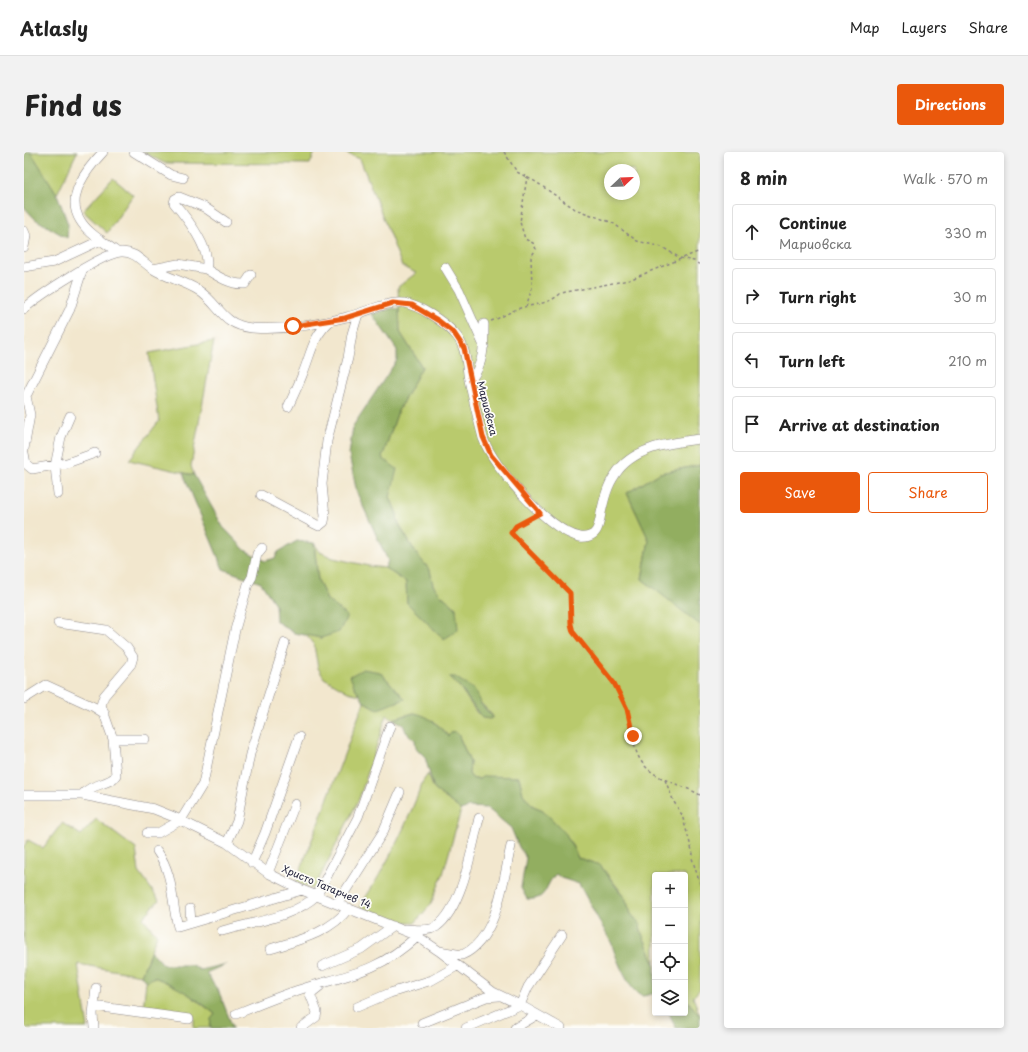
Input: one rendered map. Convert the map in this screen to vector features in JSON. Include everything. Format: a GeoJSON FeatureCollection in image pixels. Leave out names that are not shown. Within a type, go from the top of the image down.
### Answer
{"type":"FeatureCollection","features":[{"type":"Feature","properties":{"kind":"street"},"geometry":{"type":"LineString","coordinates":[[103,152],[86,173],[78,188],[74,200],[80,221],[101,240],[118,252],[130,253],[153,269],[178,264],[206,269],[225,279],[239,284],[244,284],[251,275]]}},
{"type":"Feature","properties":{"kind":"street"},"geometry":{"type":"LineString","coordinates":[[134,152],[171,175],[183,178]]}},
{"type":"Feature","properties":{"kind":"street"},"geometry":{"type":"LineString","coordinates":[[206,269],[208,263],[206,254],[188,218],[174,202],[174,199],[179,198],[204,207],[226,222]]}},
{"type":"Feature","properties":{"kind":"street"},"geometry":{"type":"LineString","coordinates":[[24,231],[26,236],[24,247]]}},
{"type":"Feature","properties":{"kind":"street"},"geometry":{"type":"LineString","coordinates":[[24,267],[54,262],[101,240]]}},
{"type":"Feature","properties":{"kind":"street"},"geometry":{"type":"LineString","coordinates":[[24,309],[50,289],[118,252]]}},
{"type":"Feature","properties":{"kind":"street"},"geometry":{"type":"LineString","coordinates":[[445,267],[459,290],[484,346]]}},
{"type":"Feature","properties":{"kind":"street","name":"Мариовска"},"geometry":{"type":"LineString","coordinates":[[153,269],[199,290],[230,321],[239,326],[277,328],[330,321],[393,303],[412,305],[426,313],[454,333],[464,348],[483,437],[491,455],[540,513],[564,530],[582,537],[588,536],[596,531],[611,482],[615,474],[626,462],[636,455],[653,448],[700,439]]}},
{"type":"Feature","properties":{"kind":"street"},"geometry":{"type":"LineString","coordinates":[[24,449],[30,415],[26,396],[70,308],[82,271]]}},
{"type":"Feature","properties":{"kind":"street"},"geometry":{"type":"LineString","coordinates":[[261,495],[319,526],[324,522],[325,516],[322,484],[327,441],[358,314]]}},
{"type":"Feature","properties":{"kind":"street"},"geometry":{"type":"LineString","coordinates":[[288,407],[303,373],[314,340],[320,331],[330,321]]}},
{"type":"Feature","properties":{"kind":"street"},"geometry":{"type":"LineString","coordinates":[[470,381],[478,372],[484,346],[484,324]]}},
{"type":"Feature","properties":{"kind":"street"},"geometry":{"type":"LineString","coordinates":[[58,494],[55,466],[61,437],[70,416]]}},
{"type":"Feature","properties":{"kind":"street"},"geometry":{"type":"LineString","coordinates":[[24,453],[26,464],[32,469],[55,466],[95,453]]}},
{"type":"Feature","properties":{"kind":"street"},"geometry":{"type":"LineString","coordinates":[[148,833],[158,833],[182,820],[200,791],[206,777],[235,630],[248,584],[252,577],[257,554],[262,548]]}},
{"type":"Feature","properties":{"kind":"street"},"geometry":{"type":"LineString","coordinates":[[58,623],[106,630],[132,654],[133,660],[103,699],[101,704],[113,739],[116,770],[115,777],[90,787],[82,795]]}},
{"type":"Feature","properties":{"kind":"street"},"geometry":{"type":"LineString","coordinates":[[227,843],[238,821],[250,754],[285,643]]}},
{"type":"Feature","properties":{"kind":"street"},"geometry":{"type":"LineString","coordinates":[[24,699],[46,685],[94,707],[106,715]]}},
{"type":"Feature","properties":{"kind":"street"},"geometry":{"type":"LineString","coordinates":[[222,931],[286,913],[307,904],[317,895],[358,817],[390,726]]}},
{"type":"Feature","properties":{"kind":"street"},"geometry":{"type":"LineString","coordinates":[[252,862],[265,833],[299,737]]}},
{"type":"Feature","properties":{"kind":"street"},"geometry":{"type":"LineString","coordinates":[[113,739],[145,739]]}},
{"type":"Feature","properties":{"kind":"street"},"geometry":{"type":"LineString","coordinates":[[337,904],[383,832],[400,792]]}},
{"type":"Feature","properties":{"kind":"street","name":"Христо Татарчев 14"},"geometry":{"type":"LineString","coordinates":[[26,797],[82,795],[154,809],[182,820],[227,843],[268,873],[302,890],[417,936],[499,996],[520,1005],[561,1028]]}},
{"type":"Feature","properties":{"kind":"street"},"geometry":{"type":"LineString","coordinates":[[268,873],[295,804]]}},
{"type":"Feature","properties":{"kind":"street"},"geometry":{"type":"LineString","coordinates":[[322,966],[361,948],[398,928],[426,930],[436,927],[454,905],[462,883],[479,818]]}},
{"type":"Feature","properties":{"kind":"street"},"geometry":{"type":"LineString","coordinates":[[439,951],[462,955],[485,935],[495,912],[511,846]]}},
{"type":"Feature","properties":{"kind":"street"},"geometry":{"type":"LineString","coordinates":[[158,851],[167,868],[171,880],[172,901],[178,927],[302,890]]}},
{"type":"Feature","properties":{"kind":"street"},"geometry":{"type":"LineString","coordinates":[[270,949],[324,930],[342,917],[349,908]]}},
{"type":"Feature","properties":{"kind":"street"},"geometry":{"type":"LineString","coordinates":[[190,909],[191,923]]}},
{"type":"Feature","properties":{"kind":"street"},"geometry":{"type":"LineString","coordinates":[[466,1028],[520,1005],[528,987],[562,935]]}},
{"type":"Feature","properties":{"kind":"street"},"geometry":{"type":"LineString","coordinates":[[236,1014],[297,991],[356,974],[382,962],[402,950],[417,936]]}},
{"type":"Feature","properties":{"kind":"street"},"geometry":{"type":"LineString","coordinates":[[357,1007],[390,993],[432,980],[457,966]]}},
{"type":"Feature","properties":{"kind":"street"},"geometry":{"type":"LineString","coordinates":[[301,1028],[317,1015],[310,997],[312,991],[329,982]]}},
{"type":"Feature","properties":{"kind":"street"},"geometry":{"type":"LineString","coordinates":[[94,1028],[96,988]]}},
{"type":"Feature","properties":{"kind":"street"},"geometry":{"type":"LineString","coordinates":[[422,1024],[481,999],[490,996],[499,996]]}},
{"type":"Feature","properties":{"kind":"street"},"geometry":{"type":"LineString","coordinates":[[94,1006],[189,1019]]}},
{"type":"Feature","properties":{"kind":"street"},"geometry":{"type":"LineString","coordinates":[[515,1028],[537,1015]]}},
{"type":"Feature","properties":{"kind":"path"},"geometry":{"type":"LineString","coordinates":[[504,152],[517,172],[575,209],[613,223],[637,241],[662,247],[680,258],[694,261],[700,266]]}},
{"type":"Feature","properties":{"kind":"path"},"geometry":{"type":"LineString","coordinates":[[526,307],[532,288],[531,257],[536,249],[533,243],[525,239],[520,222],[527,177]]}},
{"type":"Feature","properties":{"kind":"path"},"geometry":{"type":"LineString","coordinates":[[484,324],[518,309],[540,304],[557,297],[561,293],[629,280],[700,251]]}},
{"type":"Feature","properties":{"kind":"path"},"geometry":{"type":"LineString","coordinates":[[540,513],[516,526],[511,533],[570,593],[571,624],[573,632],[614,683],[629,716],[635,746],[644,764],[665,780],[700,796]]}},
{"type":"Feature","properties":{"kind":"path"},"geometry":{"type":"LineString","coordinates":[[665,780],[686,826],[693,854],[692,858],[700,884]]}},
{"type":"Feature","properties":{"kind":"green space"},"geometry":{"type":"Polygon","coordinates":[[[24,152],[31,152],[57,194],[68,224],[67,238],[35,219],[24,207],[24,152]]]}},
{"type":"Feature","properties":{"kind":"green space"},"geometry":{"type":"Polygon","coordinates":[[[31,152],[77,152],[57,194],[32,155],[31,152]]]}},
{"type":"Feature","properties":{"kind":"green space"},"geometry":{"type":"Polygon","coordinates":[[[143,152],[315,152],[310,164],[164,163],[143,152]]]}},
{"type":"Feature","properties":{"kind":"green space"},"geometry":{"type":"Polygon","coordinates":[[[343,152],[700,152],[700,465],[660,473],[627,493],[649,540],[642,579],[689,614],[700,625],[700,989],[693,997],[700,1016],[688,1002],[688,872],[652,872],[652,957],[639,923],[631,914],[626,900],[618,888],[600,865],[578,858],[571,843],[543,810],[533,806],[523,794],[519,777],[473,779],[469,774],[470,762],[458,734],[448,736],[435,722],[414,713],[393,719],[387,715],[359,799],[315,887],[312,889],[296,882],[364,702],[375,706],[405,699],[380,672],[354,686],[360,695],[348,692],[324,678],[318,668],[314,645],[305,634],[321,638],[347,616],[327,600],[318,580],[314,543],[320,552],[333,558],[385,568],[406,582],[407,603],[444,639],[456,608],[439,593],[433,585],[430,570],[417,555],[398,523],[397,514],[390,497],[382,458],[398,411],[422,367],[400,332],[398,287],[416,273],[402,266],[360,159],[343,152]],[[450,678],[459,686],[477,713],[493,716],[478,700],[477,694],[450,678]]]}},
{"type":"Feature","properties":{"kind":"green space"},"geometry":{"type":"Polygon","coordinates":[[[113,178],[133,195],[107,233],[83,211],[113,178]]]}},
{"type":"Feature","properties":{"kind":"green space"},"geometry":{"type":"Polygon","coordinates":[[[393,308],[399,309],[400,332],[422,367],[398,411],[382,458],[397,469],[390,497],[397,514],[398,523],[417,555],[430,570],[433,585],[439,593],[456,608],[458,630],[444,639],[407,603],[406,582],[385,568],[388,561],[357,493],[349,455],[353,426],[397,360],[397,350],[372,314],[393,308]]]}},
{"type":"Feature","properties":{"kind":"green space"},"geometry":{"type":"Polygon","coordinates":[[[214,341],[191,466],[194,475],[129,460],[159,421],[149,353],[214,341]]]}},
{"type":"Feature","properties":{"kind":"green space"},"geometry":{"type":"Polygon","coordinates":[[[700,465],[700,625],[642,579],[649,540],[627,493],[660,473],[700,465]]]}},
{"type":"Feature","properties":{"kind":"green space"},"geometry":{"type":"Polygon","coordinates":[[[183,473],[194,475],[223,527],[245,550],[265,561],[275,558],[278,552],[297,541],[314,543],[318,580],[327,600],[347,616],[339,632],[321,638],[294,633],[276,621],[275,604],[261,583],[223,569],[183,473]]]}},
{"type":"Feature","properties":{"kind":"green space"},"geometry":{"type":"Polygon","coordinates":[[[363,669],[380,672],[405,699],[378,709],[364,702],[354,686],[350,676],[363,669]]]}},
{"type":"Feature","properties":{"kind":"green space"},"geometry":{"type":"Polygon","coordinates":[[[449,677],[455,677],[473,689],[477,694],[480,703],[493,717],[490,719],[482,718],[459,686],[449,677]]]}},
{"type":"Feature","properties":{"kind":"green space"},"geometry":{"type":"Polygon","coordinates":[[[414,713],[420,714],[433,721],[448,736],[453,731],[458,734],[470,762],[469,774],[473,779],[479,779],[484,776],[519,777],[523,794],[533,806],[543,810],[566,834],[578,858],[600,865],[626,900],[631,914],[639,923],[652,957],[652,994],[643,996],[638,994],[628,982],[612,944],[579,884],[561,878],[556,874],[542,895],[534,899],[527,899],[521,888],[526,858],[519,847],[511,828],[487,808],[468,807],[461,810],[434,789],[425,757],[416,748],[415,740],[406,732],[403,724],[393,719],[414,713]]]}},
{"type":"Feature","properties":{"kind":"green space"},"geometry":{"type":"Polygon","coordinates":[[[428,774],[434,789],[461,810],[443,874],[431,904],[415,923],[402,923],[360,906],[379,876],[395,845],[410,814],[423,781],[428,774]]]}},
{"type":"Feature","properties":{"kind":"green space"},"geometry":{"type":"Polygon","coordinates":[[[96,819],[136,849],[139,872],[159,900],[143,918],[157,935],[141,975],[78,964],[88,1028],[24,1028],[24,846],[28,840],[43,848],[62,823],[81,835],[96,819]]]}},
{"type":"Feature","properties":{"kind":"green space"},"geometry":{"type":"Polygon","coordinates":[[[151,951],[164,965],[192,965],[200,970],[226,964],[206,973],[219,992],[233,1028],[210,1028],[211,1019],[215,1014],[201,1003],[178,988],[154,977],[146,982],[141,975],[151,951]]]}},
{"type":"Feature","properties":{"kind":"green space"},"geometry":{"type":"Polygon","coordinates":[[[154,977],[179,987],[215,1014],[210,1028],[194,1028],[194,1016],[143,1009],[146,982],[154,977]]]}},
{"type":"Feature","properties":{"kind":"green space"},"geometry":{"type":"Polygon","coordinates":[[[688,1002],[700,1016],[700,1028],[676,1028],[670,1016],[688,1016],[688,1002]]]}},
{"type":"Feature","properties":{"kind":"route"},"geometry":{"type":"LineString","coordinates":[[293,326],[345,318],[385,305],[403,303],[412,305],[426,313],[454,333],[464,348],[483,437],[491,455],[533,507],[540,513],[516,526],[511,533],[528,548],[534,558],[567,588],[570,593],[571,624],[573,632],[577,639],[614,683],[627,709],[633,736]]}}]}
